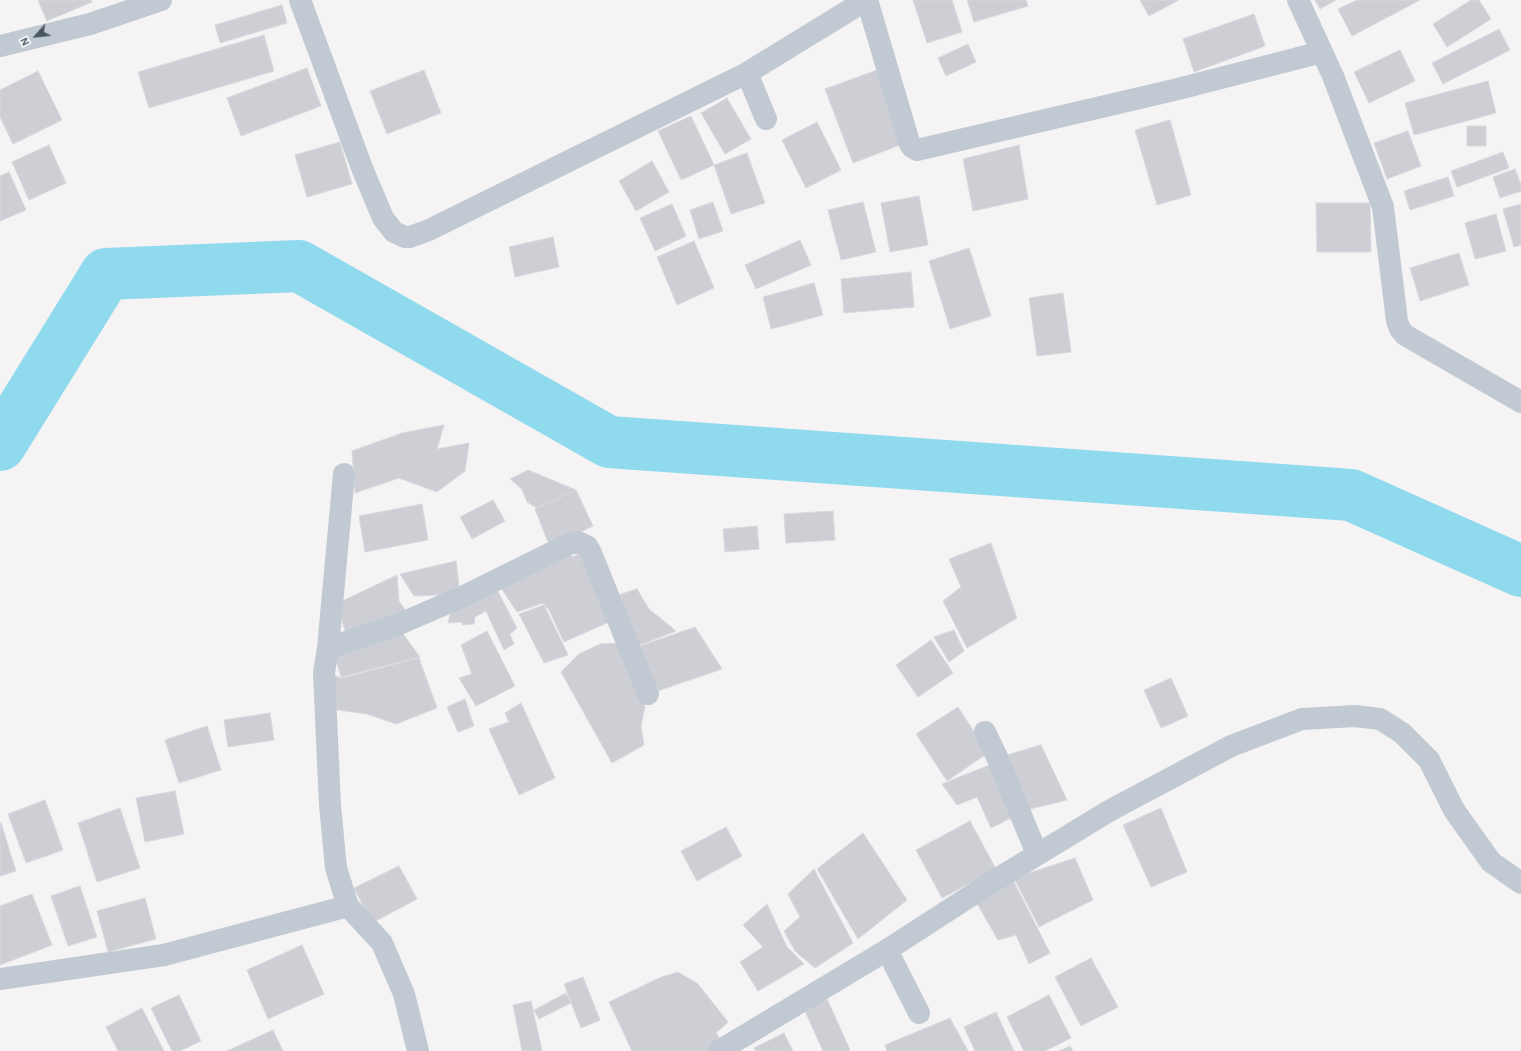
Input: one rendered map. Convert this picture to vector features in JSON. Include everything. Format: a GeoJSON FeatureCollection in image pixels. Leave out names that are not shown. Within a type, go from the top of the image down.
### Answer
{"type":"FeatureCollection","features":[{"type":"Feature","properties":{"kind":"street"},"geometry":{"type":"LineString","coordinates":[[0,46],[90,24],[161,0]]}},
{"type":"Feature","properties":{"kind":"street"},"geometry":{"type":"LineString","coordinates":[[300,0],[383,218],[394,232],[405,237],[443,223],[747,73],[867,0],[910,142],[912,147],[917,150],[1174,90],[1322,52]]}},
{"type":"Feature","properties":{"kind":"street"},"geometry":{"type":"LineString","coordinates":[[1298,0],[1333,76],[1383,207],[1397,321],[1400,329],[1405,335],[1521,402]]}},
{"type":"Feature","properties":{"kind":"street"},"geometry":{"type":"LineString","coordinates":[[747,73],[766,119]]}},
{"type":"Feature","properties":{"kind":"street"},"geometry":{"type":"LineString","coordinates":[[344,474],[328,648],[324,673],[330,804],[336,868],[348,906],[382,943],[404,994],[418,1051]]}},
{"type":"Feature","properties":{"kind":"street"},"geometry":{"type":"LineString","coordinates":[[328,648],[397,626],[462,597],[569,544],[578,542],[587,546],[591,554],[648,694]]}},
{"type":"Feature","properties":{"kind":"street"},"geometry":{"type":"LineString","coordinates":[[719,1051],[887,950],[1038,854],[1109,811],[1231,746],[1302,719],[1355,716],[1380,719],[1402,732],[1429,760],[1454,810],[1492,862],[1521,883]]}},
{"type":"Feature","properties":{"kind":"street"},"geometry":{"type":"LineString","coordinates":[[985,732],[1038,854]]}},
{"type":"Feature","properties":{"kind":"street"},"geometry":{"type":"LineString","coordinates":[[0,979],[164,955],[348,906]]}},
{"type":"Feature","properties":{"kind":"street"},"geometry":{"type":"LineString","coordinates":[[887,950],[919,1013]]}},
{"type":"Feature","properties":{"kind":"building"},"geometry":{"type":"Polygon","coordinates":[[[38,0],[91,0],[92,2],[47,21],[38,0]]]}},
{"type":"Feature","properties":{"kind":"building"},"geometry":{"type":"Polygon","coordinates":[[[913,0],[952,0],[962,32],[927,43],[913,0]]]}},
{"type":"Feature","properties":{"kind":"building"},"geometry":{"type":"Polygon","coordinates":[[[967,0],[1026,0],[1028,6],[974,22],[967,0]]]}},
{"type":"Feature","properties":{"kind":"building"},"geometry":{"type":"Polygon","coordinates":[[[1140,0],[1179,0],[1149,16],[1140,0]]]}},
{"type":"Feature","properties":{"kind":"building"},"geometry":{"type":"Polygon","coordinates":[[[1315,0],[1336,0],[1320,9],[1315,0]]]}},
{"type":"Feature","properties":{"kind":"building"},"geometry":{"type":"Polygon","coordinates":[[[1357,0],[1420,0],[1352,36],[1338,9],[1357,0]]]}},
{"type":"Feature","properties":{"kind":"building"},"geometry":{"type":"Polygon","coordinates":[[[1471,0],[1479,0],[1491,19],[1447,47],[1433,24],[1471,0]]]}},
{"type":"Feature","properties":{"kind":"building"},"geometry":{"type":"Polygon","coordinates":[[[282,5],[287,23],[220,43],[215,25],[282,5]]]}},
{"type":"Feature","properties":{"kind":"building"},"geometry":{"type":"Polygon","coordinates":[[[1254,14],[1265,46],[1194,72],[1183,39],[1254,14]]]}},
{"type":"Feature","properties":{"kind":"building"},"geometry":{"type":"Polygon","coordinates":[[[1499,29],[1510,50],[1443,84],[1432,63],[1499,29]]]}},
{"type":"Feature","properties":{"kind":"building"},"geometry":{"type":"Polygon","coordinates":[[[264,35],[274,71],[149,108],[138,72],[264,35]]]}},
{"type":"Feature","properties":{"kind":"building"},"geometry":{"type":"Polygon","coordinates":[[[968,44],[976,62],[946,76],[938,58],[968,44]]]}},
{"type":"Feature","properties":{"kind":"building"},"geometry":{"type":"Polygon","coordinates":[[[1400,50],[1415,81],[1369,103],[1354,72],[1400,50]]]}},
{"type":"Feature","properties":{"kind":"building"},"geometry":{"type":"Polygon","coordinates":[[[307,68],[321,106],[241,136],[227,98],[307,68]]]}},
{"type":"Feature","properties":{"kind":"building"},"geometry":{"type":"Polygon","coordinates":[[[424,70],[441,113],[387,134],[370,91],[424,70]]]}},
{"type":"Feature","properties":{"kind":"building"},"geometry":{"type":"Polygon","coordinates":[[[877,70],[905,143],[853,163],[825,89],[877,70]]]}},
{"type":"Feature","properties":{"kind":"building"},"geometry":{"type":"Polygon","coordinates":[[[38,71],[62,120],[13,144],[0,117],[0,90],[38,71]]]}},
{"type":"Feature","properties":{"kind":"building"},"geometry":{"type":"Polygon","coordinates":[[[1488,81],[1496,113],[1414,135],[1405,103],[1488,81]]]}},
{"type":"Feature","properties":{"kind":"building"},"geometry":{"type":"Polygon","coordinates":[[[727,98],[751,139],[725,154],[701,113],[727,98]]]}},
{"type":"Feature","properties":{"kind":"building"},"geometry":{"type":"Polygon","coordinates":[[[691,116],[714,165],[681,180],[658,131],[691,116]]]}},
{"type":"Feature","properties":{"kind":"building"},"geometry":{"type":"Polygon","coordinates":[[[1170,120],[1191,195],[1157,205],[1135,130],[1170,120]]]}},
{"type":"Feature","properties":{"kind":"building"},"geometry":{"type":"Polygon","coordinates":[[[817,122],[841,170],[806,188],[782,140],[817,122]]]}},
{"type":"Feature","properties":{"kind":"building"},"geometry":{"type":"Polygon","coordinates":[[[1467,126],[1486,126],[1486,146],[1467,146],[1467,126]]]}},
{"type":"Feature","properties":{"kind":"building"},"geometry":{"type":"Polygon","coordinates":[[[1408,131],[1421,166],[1387,179],[1374,143],[1408,131]]]}},
{"type":"Feature","properties":{"kind":"building"},"geometry":{"type":"Polygon","coordinates":[[[340,142],[352,184],[307,197],[295,155],[340,142]]]}},
{"type":"Feature","properties":{"kind":"building"},"geometry":{"type":"Polygon","coordinates":[[[49,145],[66,183],[29,200],[12,162],[49,145]]]}},
{"type":"Feature","properties":{"kind":"building"},"geometry":{"type":"Polygon","coordinates":[[[1019,145],[1028,199],[973,211],[963,159],[1019,145]]]}},
{"type":"Feature","properties":{"kind":"building"},"geometry":{"type":"Polygon","coordinates":[[[1503,152],[1509,168],[1457,187],[1451,171],[1503,152]]]}},
{"type":"Feature","properties":{"kind":"building"},"geometry":{"type":"Polygon","coordinates":[[[747,153],[765,203],[731,214],[714,165],[747,153]]]}},
{"type":"Feature","properties":{"kind":"building"},"geometry":{"type":"Polygon","coordinates":[[[652,161],[669,192],[636,211],[619,181],[652,161]]]}},
{"type":"Feature","properties":{"kind":"building"},"geometry":{"type":"Polygon","coordinates":[[[1515,169],[1521,185],[1521,191],[1500,198],[1493,177],[1515,169]]]}},
{"type":"Feature","properties":{"kind":"building"},"geometry":{"type":"Polygon","coordinates":[[[9,172],[26,210],[0,221],[0,176],[9,172]]]}},
{"type":"Feature","properties":{"kind":"building"},"geometry":{"type":"Polygon","coordinates":[[[1448,177],[1454,196],[1410,210],[1404,191],[1448,177]]]}},
{"type":"Feature","properties":{"kind":"building"},"geometry":{"type":"Polygon","coordinates":[[[919,196],[928,245],[890,252],[881,203],[919,196]]]}},
{"type":"Feature","properties":{"kind":"building"},"geometry":{"type":"Polygon","coordinates":[[[713,202],[723,231],[699,239],[690,210],[713,202]]]}},
{"type":"Feature","properties":{"kind":"building"},"geometry":{"type":"Polygon","coordinates":[[[863,202],[876,252],[841,260],[828,210],[863,202]]]}},
{"type":"Feature","properties":{"kind":"building"},"geometry":{"type":"Polygon","coordinates":[[[1316,203],[1370,203],[1371,252],[1317,252],[1316,203]]]}},
{"type":"Feature","properties":{"kind":"building"},"geometry":{"type":"Polygon","coordinates":[[[672,204],[686,236],[655,251],[640,218],[672,204]]]}},
{"type":"Feature","properties":{"kind":"building"},"geometry":{"type":"Polygon","coordinates":[[[1521,204],[1521,245],[1514,247],[1503,209],[1521,204]]]}},
{"type":"Feature","properties":{"kind":"building"},"geometry":{"type":"Polygon","coordinates":[[[1496,214],[1506,251],[1475,259],[1465,223],[1496,214]]]}},
{"type":"Feature","properties":{"kind":"building"},"geometry":{"type":"Polygon","coordinates":[[[553,237],[559,267],[515,277],[509,247],[553,237]]]}},
{"type":"Feature","properties":{"kind":"building"},"geometry":{"type":"Polygon","coordinates":[[[800,240],[811,265],[756,289],[745,265],[800,240]]]}},
{"type":"Feature","properties":{"kind":"building"},"geometry":{"type":"Polygon","coordinates":[[[694,241],[714,288],[677,305],[657,257],[694,241]]]}},
{"type":"Feature","properties":{"kind":"building"},"geometry":{"type":"Polygon","coordinates":[[[969,248],[991,316],[950,329],[929,261],[969,248]]]}},
{"type":"Feature","properties":{"kind":"building"},"geometry":{"type":"Polygon","coordinates":[[[1459,253],[1469,285],[1420,301],[1410,268],[1459,253]]]}},
{"type":"Feature","properties":{"kind":"building"},"geometry":{"type":"Polygon","coordinates":[[[911,272],[914,307],[844,313],[841,279],[911,272]]]}},
{"type":"Feature","properties":{"kind":"building"},"geometry":{"type":"Polygon","coordinates":[[[814,283],[823,315],[771,329],[763,297],[814,283]]]}},
{"type":"Feature","properties":{"kind":"building"},"geometry":{"type":"Polygon","coordinates":[[[1063,293],[1071,352],[1037,356],[1029,298],[1063,293]]]}},
{"type":"Feature","properties":{"kind":"building"},"geometry":{"type":"Polygon","coordinates":[[[444,425],[437,449],[469,443],[465,471],[437,492],[399,478],[355,493],[352,451],[402,433],[444,425]]]}},
{"type":"Feature","properties":{"kind":"building"},"geometry":{"type":"Polygon","coordinates":[[[528,470],[576,490],[537,508],[527,502],[522,489],[510,479],[528,470]]]}},
{"type":"Feature","properties":{"kind":"building"},"geometry":{"type":"Polygon","coordinates":[[[576,490],[593,526],[550,547],[535,509],[576,490]]]}},
{"type":"Feature","properties":{"kind":"building"},"geometry":{"type":"Polygon","coordinates":[[[493,500],[505,521],[472,539],[460,517],[493,500]]]}},
{"type":"Feature","properties":{"kind":"building"},"geometry":{"type":"Polygon","coordinates":[[[422,504],[428,540],[365,552],[359,516],[422,504]]]}},
{"type":"Feature","properties":{"kind":"building"},"geometry":{"type":"Polygon","coordinates":[[[833,511],[835,540],[786,543],[784,514],[833,511]]]}},
{"type":"Feature","properties":{"kind":"building"},"geometry":{"type":"Polygon","coordinates":[[[757,526],[759,549],[725,552],[723,529],[757,526]]]}},
{"type":"Feature","properties":{"kind":"building"},"geometry":{"type":"Polygon","coordinates":[[[991,543],[1017,618],[967,648],[943,601],[961,587],[949,559],[991,543]]]}},
{"type":"Feature","properties":{"kind":"building"},"geometry":{"type":"Polygon","coordinates":[[[568,550],[572,557],[581,553],[609,622],[564,642],[549,610],[543,603],[517,612],[499,585],[568,550]]]}},
{"type":"Feature","properties":{"kind":"building"},"geometry":{"type":"Polygon","coordinates":[[[456,561],[460,594],[414,596],[400,574],[456,561]]]}},
{"type":"Feature","properties":{"kind":"building"},"geometry":{"type":"Polygon","coordinates":[[[397,575],[399,601],[410,617],[348,639],[336,604],[397,575]]]}},
{"type":"Feature","properties":{"kind":"building"},"geometry":{"type":"Polygon","coordinates":[[[495,586],[517,628],[510,634],[514,644],[504,650],[486,611],[475,617],[474,624],[463,625],[461,622],[448,623],[452,607],[495,586]]]}},
{"type":"Feature","properties":{"kind":"building"},"geometry":{"type":"Polygon","coordinates":[[[637,589],[649,609],[676,631],[635,647],[618,595],[637,589]]]}},
{"type":"Feature","properties":{"kind":"building"},"geometry":{"type":"Polygon","coordinates":[[[544,605],[568,655],[544,663],[519,614],[544,605]]]}},
{"type":"Feature","properties":{"kind":"building"},"geometry":{"type":"Polygon","coordinates":[[[398,627],[420,657],[341,677],[334,653],[398,627]]]}},
{"type":"Feature","properties":{"kind":"building"},"geometry":{"type":"Polygon","coordinates":[[[695,627],[722,669],[652,693],[635,648],[695,627]]]}},
{"type":"Feature","properties":{"kind":"building"},"geometry":{"type":"Polygon","coordinates":[[[954,630],[964,651],[949,662],[934,637],[954,630]]]}},
{"type":"Feature","properties":{"kind":"building"},"geometry":{"type":"Polygon","coordinates":[[[487,631],[515,686],[476,706],[459,678],[472,674],[461,645],[487,631]]]}},
{"type":"Feature","properties":{"kind":"building"},"geometry":{"type":"Polygon","coordinates":[[[931,640],[953,673],[918,697],[896,665],[931,640]]]}},
{"type":"Feature","properties":{"kind":"building"},"geometry":{"type":"Polygon","coordinates":[[[618,643],[645,707],[641,726],[644,745],[612,763],[561,672],[579,654],[600,644],[618,643]]]}},
{"type":"Feature","properties":{"kind":"building"},"geometry":{"type":"Polygon","coordinates":[[[419,658],[437,708],[396,724],[367,714],[330,709],[329,673],[341,678],[419,658]]]}},
{"type":"Feature","properties":{"kind":"building"},"geometry":{"type":"Polygon","coordinates":[[[1171,678],[1188,716],[1161,728],[1144,690],[1171,678]]]}},
{"type":"Feature","properties":{"kind":"building"},"geometry":{"type":"Polygon","coordinates":[[[465,699],[474,726],[458,732],[447,707],[465,699]]]}},
{"type":"Feature","properties":{"kind":"building"},"geometry":{"type":"Polygon","coordinates":[[[521,703],[555,778],[519,795],[489,729],[509,722],[505,713],[521,703]]]}},
{"type":"Feature","properties":{"kind":"building"},"geometry":{"type":"Polygon","coordinates":[[[958,707],[988,753],[947,781],[916,734],[958,707]]]}},
{"type":"Feature","properties":{"kind":"building"},"geometry":{"type":"Polygon","coordinates":[[[270,713],[274,740],[228,747],[224,720],[270,713]]]}},
{"type":"Feature","properties":{"kind":"building"},"geometry":{"type":"Polygon","coordinates":[[[207,726],[221,770],[179,783],[165,740],[207,726]]]}},
{"type":"Feature","properties":{"kind":"building"},"geometry":{"type":"Polygon","coordinates":[[[1041,745],[1067,800],[1026,810],[1000,757],[1041,745]]]}},
{"type":"Feature","properties":{"kind":"building"},"geometry":{"type":"Polygon","coordinates":[[[992,764],[1019,814],[991,828],[977,797],[957,805],[942,784],[992,764]]]}},
{"type":"Feature","properties":{"kind":"building"},"geometry":{"type":"Polygon","coordinates":[[[175,791],[184,834],[145,842],[136,798],[175,791]]]}},
{"type":"Feature","properties":{"kind":"building"},"geometry":{"type":"Polygon","coordinates":[[[45,800],[63,850],[26,863],[8,814],[45,800]]]}},
{"type":"Feature","properties":{"kind":"building"},"geometry":{"type":"Polygon","coordinates":[[[120,808],[140,868],[97,882],[78,823],[120,808]]]}},
{"type":"Feature","properties":{"kind":"building"},"geometry":{"type":"Polygon","coordinates":[[[1161,808],[1187,872],[1151,887],[1123,825],[1161,808]]]}},
{"type":"Feature","properties":{"kind":"building"},"geometry":{"type":"Polygon","coordinates":[[[970,821],[996,869],[942,898],[916,850],[970,821]]]}},
{"type":"Feature","properties":{"kind":"building"},"geometry":{"type":"Polygon","coordinates":[[[1,823],[16,871],[0,876],[0,824],[1,823]]]}},
{"type":"Feature","properties":{"kind":"building"},"geometry":{"type":"Polygon","coordinates":[[[726,827],[742,856],[697,881],[681,851],[726,827]]]}},
{"type":"Feature","properties":{"kind":"building"},"geometry":{"type":"Polygon","coordinates":[[[863,833],[907,900],[858,939],[817,869],[863,833]]]}},
{"type":"Feature","properties":{"kind":"building"},"geometry":{"type":"Polygon","coordinates":[[[1075,858],[1093,900],[1039,927],[1014,878],[1075,858]]]}},
{"type":"Feature","properties":{"kind":"building"},"geometry":{"type":"Polygon","coordinates":[[[399,866],[417,899],[372,923],[354,888],[399,866]]]}},
{"type":"Feature","properties":{"kind":"building"},"geometry":{"type":"Polygon","coordinates":[[[814,869],[853,943],[815,968],[795,951],[784,931],[800,917],[788,894],[814,869]]]}},
{"type":"Feature","properties":{"kind":"building"},"geometry":{"type":"Polygon","coordinates":[[[1012,878],[1050,953],[1029,964],[1016,935],[998,940],[975,900],[1012,878]]]}},
{"type":"Feature","properties":{"kind":"building"},"geometry":{"type":"Polygon","coordinates":[[[80,886],[97,937],[68,946],[51,896],[80,886]]]}},
{"type":"Feature","properties":{"kind":"building"},"geometry":{"type":"Polygon","coordinates":[[[32,894],[52,945],[0,965],[0,906],[32,894]]]}},
{"type":"Feature","properties":{"kind":"building"},"geometry":{"type":"Polygon","coordinates":[[[145,898],[156,939],[108,952],[97,911],[145,898]]]}},
{"type":"Feature","properties":{"kind":"building"},"geometry":{"type":"Polygon","coordinates":[[[767,904],[787,947],[804,964],[758,991],[740,962],[763,947],[743,925],[767,904]]]}},
{"type":"Feature","properties":{"kind":"building"},"geometry":{"type":"Polygon","coordinates":[[[302,945],[324,994],[268,1019],[247,970],[302,945]]]}},
{"type":"Feature","properties":{"kind":"building"},"geometry":{"type":"Polygon","coordinates":[[[1091,958],[1118,1007],[1081,1026],[1055,977],[1091,958]]]}},
{"type":"Feature","properties":{"kind":"building"},"geometry":{"type":"Polygon","coordinates":[[[678,972],[698,984],[728,1022],[716,1033],[724,1045],[709,1051],[632,1051],[609,1002],[659,978],[678,972]]]}},
{"type":"Feature","properties":{"kind":"building"},"geometry":{"type":"Polygon","coordinates":[[[583,977],[600,1020],[581,1028],[564,984],[583,977]]]}},
{"type":"Feature","properties":{"kind":"building"},"geometry":{"type":"Polygon","coordinates":[[[566,993],[571,1003],[539,1019],[534,1010],[566,993]]]}},
{"type":"Feature","properties":{"kind":"building"},"geometry":{"type":"Polygon","coordinates":[[[179,995],[201,1041],[180,1051],[172,1051],[151,1008],[179,995]]]}},
{"type":"Feature","properties":{"kind":"building"},"geometry":{"type":"Polygon","coordinates":[[[1049,995],[1071,1038],[1045,1051],[1024,1051],[1007,1017],[1049,995]]]}},
{"type":"Feature","properties":{"kind":"building"},"geometry":{"type":"Polygon","coordinates":[[[827,999],[850,1050],[848,1051],[823,1051],[804,1009],[827,999]]]}},
{"type":"Feature","properties":{"kind":"building"},"geometry":{"type":"Polygon","coordinates":[[[531,1001],[542,1051],[522,1051],[513,1005],[531,1001]]]}},
{"type":"Feature","properties":{"kind":"building"},"geometry":{"type":"Polygon","coordinates":[[[142,1008],[164,1051],[118,1051],[106,1027],[142,1008]]]}},
{"type":"Feature","properties":{"kind":"building"},"geometry":{"type":"Polygon","coordinates":[[[996,1012],[1014,1051],[975,1051],[964,1027],[996,1012]]]}},
{"type":"Feature","properties":{"kind":"building"},"geometry":{"type":"Polygon","coordinates":[[[950,1018],[968,1051],[887,1051],[885,1045],[950,1018]]]}},
{"type":"Feature","properties":{"kind":"building"},"geometry":{"type":"Polygon","coordinates":[[[273,1030],[283,1051],[227,1051],[273,1030]]]}},
{"type":"Feature","properties":{"kind":"building"},"geometry":{"type":"Polygon","coordinates":[[[784,1033],[793,1051],[756,1051],[754,1048],[784,1033]]]}},
{"type":"Feature","properties":{"kind":"building"},"geometry":{"type":"Polygon","coordinates":[[[1070,1046],[1073,1051],[1059,1051],[1070,1046]]]}},
{"type":"Feature","properties":{"kind":"waterway"},"geometry":{"type":"LineString","coordinates":[[0,445],[106,274],[299,266],[609,442],[1351,495],[1521,571]]}}]}
